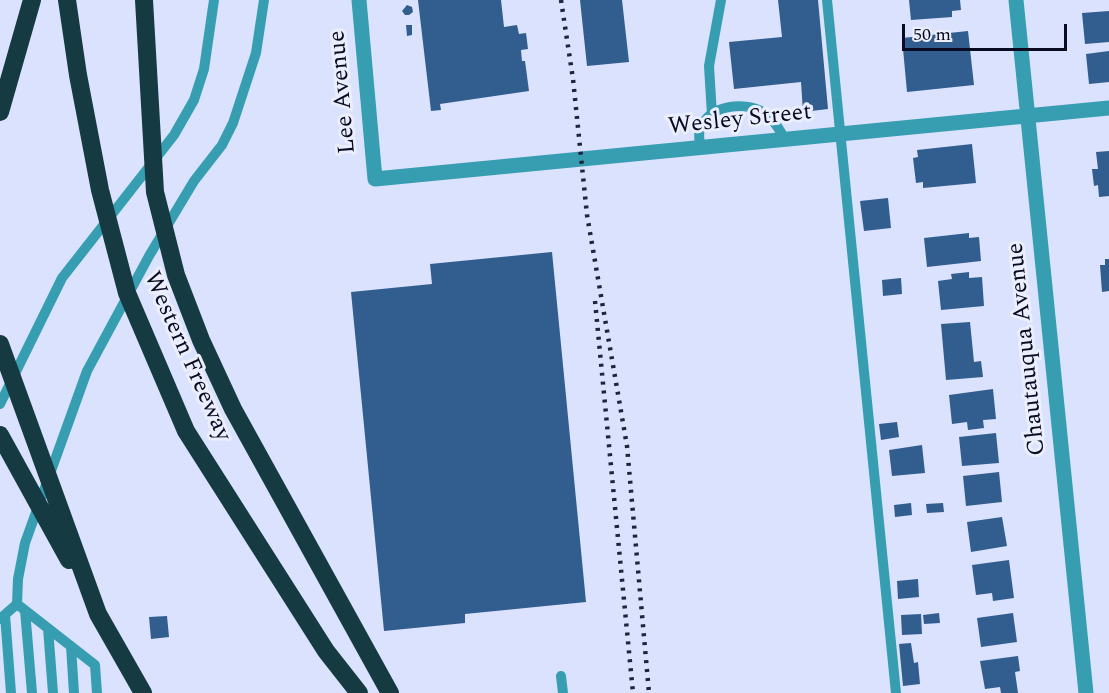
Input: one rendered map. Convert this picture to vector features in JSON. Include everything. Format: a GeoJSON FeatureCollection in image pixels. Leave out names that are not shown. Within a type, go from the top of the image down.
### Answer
{"type":"FeatureCollection","features":[{"type":"Feature","properties":{"kind":"highway"},"geometry":{"type":"LineString","coordinates":[[0,112],[32,0]]}},
{"type":"Feature","properties":{"kind":"highway","name":"Western Freeway"},"geometry":{"type":"LineString","coordinates":[[67,0],[78,75],[100,190],[127,293],[186,431],[326,651],[359,693]]}},
{"type":"Feature","properties":{"kind":"highway"},"geometry":{"type":"LineString","coordinates":[[144,0],[155,192],[176,274],[201,340],[233,409],[390,693]]}},
{"type":"Feature","properties":{"kind":"highway"},"geometry":{"type":"LineString","coordinates":[[0,344],[98,614]]}},
{"type":"Feature","properties":{"kind":"highway"},"geometry":{"type":"LineString","coordinates":[[0,435],[143,693]]}},
{"type":"Feature","properties":{"kind":"street","name":"Lee Avenue"},"geometry":{"type":"LineString","coordinates":[[359,0],[375,179]]}},
{"type":"Feature","properties":{"kind":"street","name":"Chautauqua Avenue"},"geometry":{"type":"LineString","coordinates":[[1016,0],[1086,693]]}},
{"type":"Feature","properties":{"kind":"street","name":"Wesley Street"},"geometry":{"type":"LineString","coordinates":[[375,179],[1109,108]]}},
{"type":"Feature","properties":{"kind":"lane"},"geometry":{"type":"LineString","coordinates":[[0,404],[62,278],[174,135],[194,100],[204,69],[214,0]]}},
{"type":"Feature","properties":{"kind":"lane"},"geometry":{"type":"LineString","coordinates":[[32,693],[18,579],[25,543],[87,371],[149,256],[194,181],[222,145],[233,123],[256,53],[264,0]]}},
{"type":"Feature","properties":{"kind":"lane"},"geometry":{"type":"LineString","coordinates":[[712,115],[709,66],[721,0]]}},
{"type":"Feature","properties":{"kind":"lane"},"geometry":{"type":"LineString","coordinates":[[826,0],[896,693]]}},
{"type":"Feature","properties":{"kind":"lane"},"geometry":{"type":"LineString","coordinates":[[700,147],[700,130],[720,109],[732,106],[759,110],[767,114],[785,139]]}},
{"type":"Feature","properties":{"kind":"lane"},"geometry":{"type":"LineString","coordinates":[[11,693],[2,617],[21,607]]}},
{"type":"Feature","properties":{"kind":"lane"},"geometry":{"type":"LineString","coordinates":[[21,607],[95,665],[97,693]]}},
{"type":"Feature","properties":{"kind":"lane"},"geometry":{"type":"LineString","coordinates":[[48,628],[53,693]]}},
{"type":"Feature","properties":{"kind":"lane"},"geometry":{"type":"LineString","coordinates":[[71,646],[74,693]]}},
{"type":"Feature","properties":{"kind":"lane"},"geometry":{"type":"LineString","coordinates":[[561,676],[563,693]]}},
{"type":"Feature","properties":{"kind":"building"},"geometry":{"type":"Polygon","coordinates":[[[418,0],[501,0],[504,27],[517,25],[519,34],[526,33],[528,49],[521,50],[522,61],[525,61],[529,91],[440,104],[441,110],[431,111],[418,0]]]}},
{"type":"Feature","properties":{"kind":"building"},"geometry":{"type":"Polygon","coordinates":[[[580,0],[622,0],[629,62],[587,66],[580,0]]]}},
{"type":"Feature","properties":{"kind":"building"},"geometry":{"type":"Polygon","coordinates":[[[778,0],[818,0],[828,109],[803,112],[801,82],[734,89],[729,42],[782,37],[778,0]]]}},
{"type":"Feature","properties":{"kind":"building"},"geometry":{"type":"Polygon","coordinates":[[[909,0],[960,0],[961,10],[952,11],[952,17],[911,20],[909,0]]]}},
{"type":"Feature","properties":{"kind":"building"},"geometry":{"type":"Polygon","coordinates":[[[407,5],[412,7],[413,12],[405,15],[402,11],[407,5]]]}},
{"type":"Feature","properties":{"kind":"building"},"geometry":{"type":"Polygon","coordinates":[[[1109,11],[1109,42],[1085,44],[1082,13],[1109,11]]]}},
{"type":"Feature","properties":{"kind":"building"},"geometry":{"type":"Polygon","coordinates":[[[406,25],[412,25],[412,35],[407,36],[406,25]]]}},
{"type":"Feature","properties":{"kind":"building"},"geometry":{"type":"Polygon","coordinates":[[[968,31],[974,85],[907,92],[902,38],[968,31]]]}},
{"type":"Feature","properties":{"kind":"building"},"geometry":{"type":"Polygon","coordinates":[[[1109,51],[1109,82],[1089,84],[1086,54],[1109,51]]]}},
{"type":"Feature","properties":{"kind":"building"},"geometry":{"type":"Polygon","coordinates":[[[972,144],[976,183],[923,188],[923,182],[916,183],[913,158],[918,157],[917,150],[972,144]]]}},
{"type":"Feature","properties":{"kind":"building"},"geometry":{"type":"Polygon","coordinates":[[[1109,151],[1109,196],[1099,197],[1098,185],[1094,186],[1092,169],[1098,169],[1096,152],[1109,151]]]}},
{"type":"Feature","properties":{"kind":"building"},"geometry":{"type":"Polygon","coordinates":[[[888,198],[891,228],[864,231],[860,201],[888,198]]]}},
{"type":"Feature","properties":{"kind":"building"},"geometry":{"type":"Polygon","coordinates":[[[969,233],[969,238],[979,237],[981,261],[927,267],[924,238],[969,233]]]}},
{"type":"Feature","properties":{"kind":"building"},"geometry":{"type":"Polygon","coordinates":[[[552,252],[586,602],[465,614],[465,623],[384,631],[351,292],[432,284],[430,264],[552,252]]]}},
{"type":"Feature","properties":{"kind":"building"},"geometry":{"type":"Polygon","coordinates":[[[1105,259],[1109,259],[1109,291],[1102,292],[1100,265],[1105,265],[1105,259]]]}},
{"type":"Feature","properties":{"kind":"building"},"geometry":{"type":"Polygon","coordinates":[[[969,272],[969,278],[982,277],[984,306],[941,310],[938,281],[952,279],[951,274],[969,272]]]}},
{"type":"Feature","properties":{"kind":"building"},"geometry":{"type":"Polygon","coordinates":[[[901,278],[902,294],[883,296],[882,280],[901,278]]]}},
{"type":"Feature","properties":{"kind":"building"},"geometry":{"type":"Polygon","coordinates":[[[970,322],[974,362],[981,361],[983,377],[946,380],[941,324],[970,322]]]}},
{"type":"Feature","properties":{"kind":"building"},"geometry":{"type":"Polygon","coordinates":[[[993,389],[996,419],[983,420],[984,428],[968,430],[967,422],[952,424],[949,395],[993,389]]]}},
{"type":"Feature","properties":{"kind":"building"},"geometry":{"type":"Polygon","coordinates":[[[897,422],[899,437],[881,440],[879,424],[897,422]]]}},
{"type":"Feature","properties":{"kind":"building"},"geometry":{"type":"Polygon","coordinates":[[[996,433],[999,463],[962,466],[959,437],[996,433]]]}},
{"type":"Feature","properties":{"kind":"building"},"geometry":{"type":"Polygon","coordinates":[[[922,445],[925,473],[892,476],[889,450],[922,445]]]}},
{"type":"Feature","properties":{"kind":"building"},"geometry":{"type":"Polygon","coordinates":[[[999,472],[1002,502],[966,506],[963,476],[999,472]]]}},
{"type":"Feature","properties":{"kind":"building"},"geometry":{"type":"Polygon","coordinates":[[[911,503],[912,515],[895,517],[894,505],[911,503]]]}},
{"type":"Feature","properties":{"kind":"building"},"geometry":{"type":"Polygon","coordinates":[[[943,503],[944,512],[927,513],[926,504],[943,503]]]}},
{"type":"Feature","properties":{"kind":"building"},"geometry":{"type":"Polygon","coordinates":[[[1002,517],[1007,546],[971,552],[967,522],[1002,517]]]}},
{"type":"Feature","properties":{"kind":"building"},"geometry":{"type":"Polygon","coordinates":[[[1009,560],[1014,598],[993,601],[992,593],[976,595],[972,565],[1009,560]]]}},
{"type":"Feature","properties":{"kind":"building"},"geometry":{"type":"Polygon","coordinates":[[[918,579],[919,597],[898,599],[897,581],[918,579]]]}},
{"type":"Feature","properties":{"kind":"building"},"geometry":{"type":"Polygon","coordinates":[[[939,613],[940,623],[924,624],[923,615],[939,613]]]}},
{"type":"Feature","properties":{"kind":"building"},"geometry":{"type":"Polygon","coordinates":[[[1013,613],[1017,642],[981,647],[977,618],[1013,613]]]}},
{"type":"Feature","properties":{"kind":"building"},"geometry":{"type":"Polygon","coordinates":[[[921,614],[922,634],[902,635],[901,615],[921,614]]]}},
{"type":"Feature","properties":{"kind":"building"},"geometry":{"type":"Polygon","coordinates":[[[167,616],[169,637],[151,639],[149,617],[167,616]]]}},
{"type":"Feature","properties":{"kind":"building"},"geometry":{"type":"Polygon","coordinates":[[[911,643],[914,663],[918,662],[920,684],[903,686],[899,644],[911,643]]]}},
{"type":"Feature","properties":{"kind":"building"},"geometry":{"type":"Polygon","coordinates":[[[1018,656],[1020,671],[1015,672],[1018,693],[1001,693],[1000,687],[985,689],[980,661],[1018,656]]]}},
{"type":"Feature","properties":{"kind":"railway"},"geometry":{"type":"LineString","coordinates":[[561,0],[573,79],[587,215],[627,446],[649,693]]}},
{"type":"Feature","properties":{"kind":"railway"},"geometry":{"type":"LineString","coordinates":[[595,301],[633,693]]}}]}
